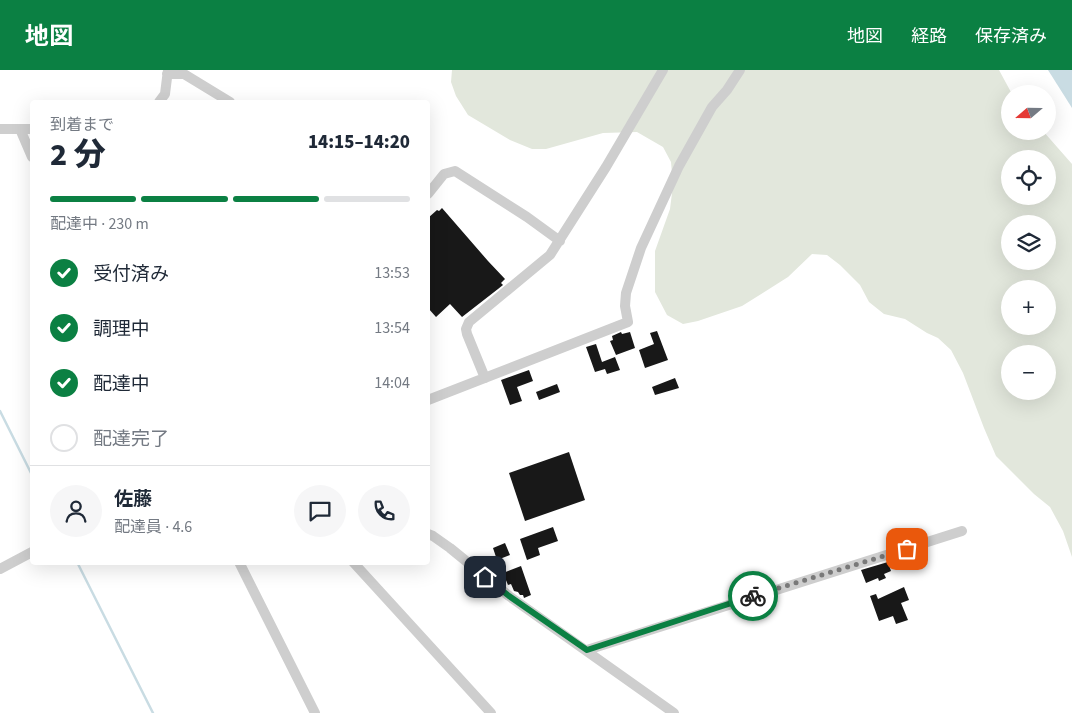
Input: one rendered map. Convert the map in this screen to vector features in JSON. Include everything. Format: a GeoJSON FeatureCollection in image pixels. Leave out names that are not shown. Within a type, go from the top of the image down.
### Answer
{"type":"FeatureCollection","features":[{"type":"Feature","properties":{"kind":"street"},"geometry":{"type":"LineString","coordinates":[[485,378],[467,334],[466,329],[469,322],[546,259],[560,241],[663,70]]}},
{"type":"Feature","properties":{"kind":"street"},"geometry":{"type":"LineString","coordinates":[[430,399],[628,322],[625,306],[626,292],[641,248],[679,166],[712,107],[727,90],[740,70]]}},
{"type":"Feature","properties":{"kind":"street"},"geometry":{"type":"LineString","coordinates":[[160,100],[165,94],[168,72],[184,74],[227,100]]}},
{"type":"Feature","properties":{"kind":"street"},"geometry":{"type":"LineString","coordinates":[[0,129],[30,129]]}},
{"type":"Feature","properties":{"kind":"street"},"geometry":{"type":"LineString","coordinates":[[20,129],[30,152]]}},
{"type":"Feature","properties":{"kind":"street"},"geometry":{"type":"LineString","coordinates":[[430,192],[444,174],[455,171],[527,217],[560,241]]}},
{"type":"Feature","properties":{"kind":"street"},"geometry":{"type":"LineString","coordinates":[[587,650],[962,531]]}},
{"type":"Feature","properties":{"kind":"street"},"geometry":{"type":"LineString","coordinates":[[430,535],[450,548],[509,596],[674,713]]}},
{"type":"Feature","properties":{"kind":"street"},"geometry":{"type":"LineString","coordinates":[[0,569],[30,553]]}},
{"type":"Feature","properties":{"kind":"street"},"geometry":{"type":"LineString","coordinates":[[241,565],[315,713]]}},
{"type":"Feature","properties":{"kind":"street"},"geometry":{"type":"LineString","coordinates":[[357,565],[491,713]]}},
{"type":"Feature","properties":{"kind":"shaded area"},"geometry":{"type":"Polygon","coordinates":[[[452,70],[999,70],[1007,85],[1001,85],[1001,140],[1051,140],[1072,164],[1072,557],[1063,531],[1050,507],[1034,494],[996,456],[963,373],[951,350],[938,338],[905,319],[884,314],[869,302],[860,285],[840,265],[827,255],[812,254],[788,277],[742,306],[698,321],[683,324],[667,315],[655,292],[655,251],[670,209],[673,185],[671,162],[663,147],[637,132],[603,133],[546,149],[532,149],[510,140],[468,115],[456,96],[451,82],[452,70]]]}},
{"type":"Feature","properties":{"kind":"shaded area"},"geometry":{"type":"Polygon","coordinates":[[[1048,70],[1072,70],[1072,108],[1048,70]]]}},
{"type":"Feature","properties":{"kind":"building"},"geometry":{"type":"Polygon","coordinates":[[[442,208],[505,279],[501,283],[503,285],[462,317],[450,304],[436,317],[430,310],[430,216],[437,210],[439,211],[442,208]]]}},
{"type":"Feature","properties":{"kind":"building"},"geometry":{"type":"Polygon","coordinates":[[[657,331],[668,360],[645,368],[639,350],[654,344],[650,333],[657,331]]]}},
{"type":"Feature","properties":{"kind":"building"},"geometry":{"type":"Polygon","coordinates":[[[621,332],[622,334],[630,332],[635,348],[616,355],[610,341],[613,340],[612,336],[621,332]]]}},
{"type":"Feature","properties":{"kind":"building"},"geometry":{"type":"Polygon","coordinates":[[[596,344],[602,362],[615,357],[620,370],[607,374],[605,369],[595,372],[586,347],[596,344]]]}},
{"type":"Feature","properties":{"kind":"building"},"geometry":{"type":"Polygon","coordinates":[[[529,370],[533,381],[517,387],[522,401],[510,405],[501,380],[529,370]]]}},
{"type":"Feature","properties":{"kind":"building"},"geometry":{"type":"Polygon","coordinates":[[[675,378],[679,388],[655,395],[652,387],[675,378]]]}},
{"type":"Feature","properties":{"kind":"building"},"geometry":{"type":"Polygon","coordinates":[[[557,384],[560,392],[539,400],[536,392],[557,384]]]}},
{"type":"Feature","properties":{"kind":"building"},"geometry":{"type":"Polygon","coordinates":[[[569,452],[585,500],[525,521],[509,473],[569,452]]]}},
{"type":"Feature","properties":{"kind":"building"},"geometry":{"type":"Polygon","coordinates":[[[553,527],[558,541],[538,548],[540,555],[527,560],[520,539],[553,527]]]}},
{"type":"Feature","properties":{"kind":"building"},"geometry":{"type":"Polygon","coordinates":[[[505,543],[510,555],[497,560],[493,548],[505,543]]]}},
{"type":"Feature","properties":{"kind":"building"},"geometry":{"type":"Polygon","coordinates":[[[888,562],[891,571],[884,574],[886,578],[879,581],[878,578],[866,583],[861,570],[888,562]]]}},
{"type":"Feature","properties":{"kind":"building"},"geometry":{"type":"Polygon","coordinates":[[[521,566],[531,595],[524,598],[523,595],[514,591],[511,584],[508,585],[503,573],[521,566]]]}},
{"type":"Feature","properties":{"kind":"building"},"geometry":{"type":"Polygon","coordinates":[[[904,587],[909,600],[901,603],[908,620],[896,624],[893,616],[879,621],[870,596],[876,594],[878,599],[904,587]]]}},
{"type":"Feature","properties":{"kind":"waterway"},"geometry":{"type":"LineString","coordinates":[[0,411],[30,471]]}},
{"type":"Feature","properties":{"kind":"waterway"},"geometry":{"type":"LineString","coordinates":[[79,565],[153,713]]}},
{"type":"Feature","properties":{"kind":"way so far"},"geometry":{"type":"LineString","coordinates":[[753,596],[907,549]]}},
{"type":"Feature","properties":{"kind":"route"},"geometry":{"type":"LineString","coordinates":[[485,577],[587,650],[753,596]]}}]}
